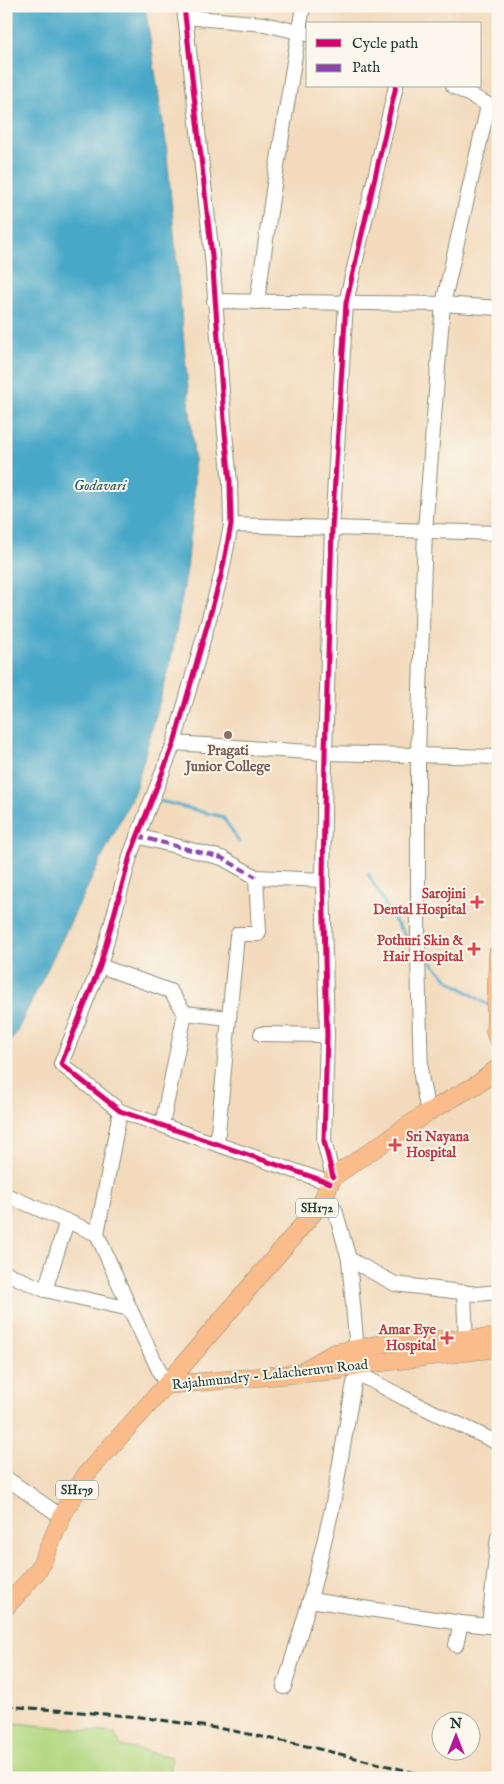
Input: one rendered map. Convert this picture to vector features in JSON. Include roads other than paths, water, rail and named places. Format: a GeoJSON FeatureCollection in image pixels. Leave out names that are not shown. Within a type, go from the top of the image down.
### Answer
{"type":"FeatureCollection","features":[{"type":"Feature","properties":{"kind":"main road"},"geometry":{"type":"LineString","coordinates":[[498,953],[496,1032],[498,1039]]}},
{"type":"Feature","properties":{"kind":"main road"},"geometry":{"type":"LineString","coordinates":[[331,1180],[428,1112],[478,1084],[498,1068]]}},
{"type":"Feature","properties":{"kind":"main road","name":"SH172"},"geometry":{"type":"LineString","coordinates":[[166,1385],[320,1205],[331,1180]]}},
{"type":"Feature","properties":{"kind":"main road"},"geometry":{"type":"LineString","coordinates":[[465,1345],[498,1338]]}},
{"type":"Feature","properties":{"kind":"main road","name":"Rajahmundry - Lalacheruvu Road"},"geometry":{"type":"LineString","coordinates":[[6,1607],[39,1569],[62,1516],[87,1473],[166,1385],[339,1370],[358,1363],[465,1345],[498,1348]]}},
{"type":"Feature","properties":{"kind":"street"},"geometry":{"type":"LineString","coordinates":[[257,302],[273,191],[304,33],[303,6]]}},
{"type":"Feature","properties":{"kind":"street"},"geometry":{"type":"LineString","coordinates":[[304,33],[264,24],[185,12],[212,256],[214,301],[230,482],[231,525],[222,576],[174,743],[131,852],[100,966],[61,1064],[120,1112],[331,1180],[324,1141],[327,1035],[323,880],[332,528],[346,303],[396,88]]}},
{"type":"Feature","properties":{"kind":"street"},"geometry":{"type":"LineString","coordinates":[[428,1112],[421,1076],[418,1036],[418,754],[425,530],[443,304],[493,108],[457,88]]}},
{"type":"Feature","properties":{"kind":"street"},"geometry":{"type":"LineString","coordinates":[[214,301],[443,304],[498,308]]}},
{"type":"Feature","properties":{"kind":"street"},"geometry":{"type":"LineString","coordinates":[[231,525],[498,533]]}},
{"type":"Feature","properties":{"kind":"street"},"geometry":{"type":"LineString","coordinates":[[174,743],[325,752],[498,757]]}},
{"type":"Feature","properties":{"kind":"street"},"geometry":{"type":"LineString","coordinates":[[138,836],[222,858],[256,877],[323,880]]}},
{"type":"Feature","properties":{"kind":"street"},"geometry":{"type":"LineString","coordinates":[[217,1144],[237,936],[238,934],[258,934],[256,877]]}},
{"type":"Feature","properties":{"kind":"street"},"geometry":{"type":"LineString","coordinates":[[100,966],[170,991],[185,1013],[162,1125]]}},
{"type":"Feature","properties":{"kind":"street"},"geometry":{"type":"LineString","coordinates":[[185,1013],[229,1018]]}},
{"type":"Feature","properties":{"kind":"street"},"geometry":{"type":"LineString","coordinates":[[261,1034],[327,1035]]}},
{"type":"Feature","properties":{"kind":"street"},"geometry":{"type":"LineString","coordinates":[[120,1112],[97,1234],[166,1385]]}},
{"type":"Feature","properties":{"kind":"street"},"geometry":{"type":"LineString","coordinates":[[6,1195],[97,1234]]}},
{"type":"Feature","properties":{"kind":"street"},"geometry":{"type":"LineString","coordinates":[[284,1687],[310,1600],[332,1509],[358,1363],[349,1259],[335,1210],[320,1205]]}},
{"type":"Feature","properties":{"kind":"street"},"geometry":{"type":"LineString","coordinates":[[45,1290],[67,1221]]}},
{"type":"Feature","properties":{"kind":"street"},"geometry":{"type":"LineString","coordinates":[[349,1259],[396,1284],[478,1294],[498,1292]]}},
{"type":"Feature","properties":{"kind":"street"},"geometry":{"type":"LineString","coordinates":[[6,1273],[45,1290],[130,1309]]}},
{"type":"Feature","properties":{"kind":"street"},"geometry":{"type":"LineString","coordinates":[[464,1292],[465,1345]]}},
{"type":"Feature","properties":{"kind":"street"},"geometry":{"type":"LineString","coordinates":[[358,1363],[404,1398],[498,1443]]}},
{"type":"Feature","properties":{"kind":"street"},"geometry":{"type":"LineString","coordinates":[[6,1478],[62,1516]]}},
{"type":"Feature","properties":{"kind":"street"},"geometry":{"type":"LineString","coordinates":[[310,1600],[461,1623],[494,1626],[498,1537]]}},
{"type":"Feature","properties":{"kind":"street"},"geometry":{"type":"LineString","coordinates":[[456,1645],[461,1623]]}},
{"type":"Feature","properties":{"kind":"water","name":"Godavari"},"geometry":{"type":"Polygon","coordinates":[[[6,6],[145,6],[166,143],[194,456],[194,505],[187,569],[170,664],[135,790],[16,1033],[6,1048],[6,6]]]}},
{"type":"Feature","properties":{"kind":"waterway"},"geometry":{"type":"LineString","coordinates":[[160,801],[223,817],[239,842]]}},
{"type":"Feature","properties":{"kind":"waterway"},"geometry":{"type":"LineString","coordinates":[[368,874],[394,920],[412,944]]}},
{"type":"Feature","properties":{"kind":"waterway"},"geometry":{"type":"LineString","coordinates":[[429,960],[449,980],[491,1007]]}},
{"type":"Feature","properties":{"kind":"railway"},"geometry":{"type":"LineString","coordinates":[[6,1706],[141,1717],[229,1730],[311,1747],[437,1778]]}},
{"type":"Feature","properties":{"kind":"place","name":"Pragati Junior College"},"geometry":{"type":"Point","coordinates":[228,735]}},
{"type":"Feature","properties":{"kind":"place","name":"Sarojini Dental Hospital"},"geometry":{"type":"Point","coordinates":[477,902]}},
{"type":"Feature","properties":{"kind":"place","name":"Pothuri Skin & Hair Hospital"},"geometry":{"type":"Point","coordinates":[474,949]}},
{"type":"Feature","properties":{"kind":"place","name":"Sri Nayana Hospital"},"geometry":{"type":"Point","coordinates":[395,1145]}},
{"type":"Feature","properties":{"kind":"place","name":"Amar Eye Hospital"},"geometry":{"type":"Point","coordinates":[447,1338]}}]}
